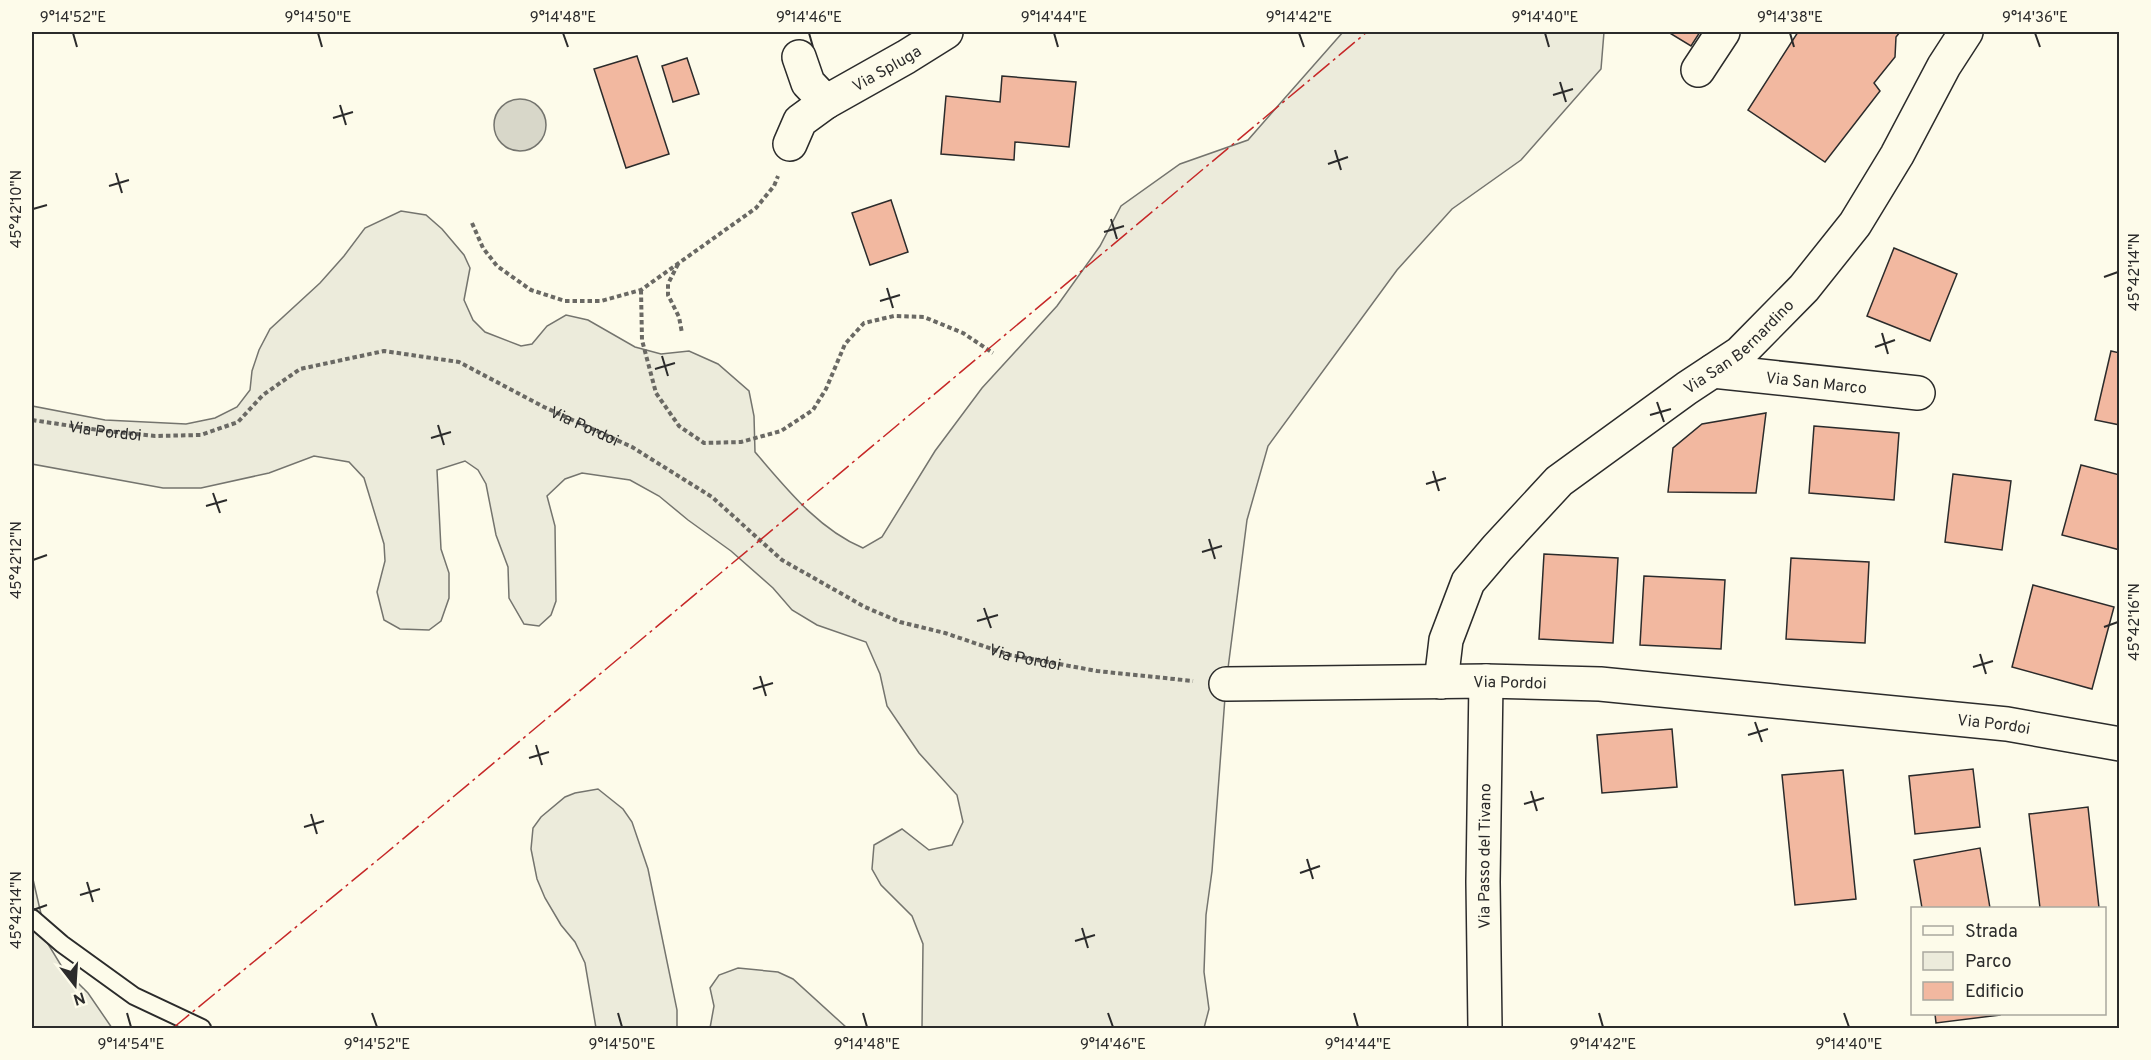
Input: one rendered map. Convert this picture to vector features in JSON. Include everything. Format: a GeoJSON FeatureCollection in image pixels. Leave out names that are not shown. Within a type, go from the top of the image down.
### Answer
{"type":"FeatureCollection","features":[{"type":"Feature","properties":{"kind":"street","name":"Via Spluga"},"geometry":{"type":"LineString","coordinates":[[790,144],[800,121],[826,102],[946,32]]}},
{"type":"Feature","properties":{"kind":"street"},"geometry":{"type":"LineString","coordinates":[[1698,70],[1723,32]]}},
{"type":"Feature","properties":{"kind":"street","name":"Via San Bernardino"},"geometry":{"type":"LineString","coordinates":[[1441,682],[1446,640],[1468,582],[1559,481],[1740,352],[1804,288],[1855,224],[1897,155],[1944,66],[1966,32]]}},
{"type":"Feature","properties":{"kind":"street"},"geometry":{"type":"LineString","coordinates":[[798,57],[808,83],[826,102]]}},
{"type":"Feature","properties":{"kind":"street","name":"Via San Marco"},"geometry":{"type":"LineString","coordinates":[[1713,371],[1918,393]]}},
{"type":"Feature","properties":{"kind":"street","name":"Via Pordoi"},"geometry":{"type":"LineString","coordinates":[[1226,684],[1486,681],[1600,684],[2007,724],[2120,744]]}},
{"type":"Feature","properties":{"kind":"street","name":"Via Passo del Tivano"},"geometry":{"type":"LineString","coordinates":[[1485,1029],[1486,681]]}},
{"type":"Feature","properties":{"kind":"lane"},"geometry":{"type":"LineString","coordinates":[[32,918],[62,944],[134,996],[202,1029]]}},
{"type":"Feature","properties":{"kind":"path"},"geometry":{"type":"LineString","coordinates":[[472,223],[483,248],[497,266],[531,290],[565,301],[601,301],[641,290],[756,208],[774,186],[790,144]]}},
{"type":"Feature","properties":{"kind":"path"},"geometry":{"type":"LineString","coordinates":[[678,264],[668,284],[669,295],[679,317],[682,333]]}},
{"type":"Feature","properties":{"kind":"path"},"geometry":{"type":"LineString","coordinates":[[641,290],[642,340],[656,393],[679,426],[704,443],[741,442],[781,431],[813,410],[826,389],[845,344],[864,323],[894,316],[924,317],[963,333],[993,353]]}},
{"type":"Feature","properties":{"kind":"path","name":"Via Pordoi"},"geometry":{"type":"LineString","coordinates":[[32,420],[145,435],[201,435],[238,422],[263,395],[300,369],[384,351],[459,362],[544,407],[632,447],[712,497],[782,560],[865,607],[900,622],[945,633],[1010,655],[1097,671],[1226,684]]}},
{"type":"Feature","properties":{"kind":"green space"},"geometry":{"type":"Polygon","coordinates":[[[1343,32],[1604,32],[1601,69],[1521,160],[1452,209],[1397,270],[1268,446],[1247,520],[1226,684],[1212,871],[1206,915],[1204,972],[1209,1009],[1204,1028],[922,1028],[923,944],[912,916],[881,885],[872,869],[874,845],[902,829],[929,850],[952,845],[963,822],[957,795],[919,753],[887,706],[880,674],[866,642],[817,625],[792,610],[773,588],[731,551],[659,496],[630,480],[582,473],[565,479],[547,496],[555,526],[556,601],[551,615],[539,626],[524,624],[509,598],[508,567],[496,535],[486,484],[478,470],[465,461],[437,470],[441,549],[449,573],[449,598],[441,621],[429,630],[400,629],[384,620],[377,592],[385,561],[384,544],[364,478],[349,462],[314,456],[269,473],[201,488],[163,488],[32,464],[32,406],[105,420],[186,424],[215,418],[237,407],[250,390],[252,371],[259,350],[270,329],[320,283],[365,228],[401,211],[426,215],[442,229],[464,255],[470,268],[464,300],[473,320],[485,332],[521,346],[532,344],[547,326],[566,315],[588,320],[635,347],[661,354],[689,351],[718,364],[749,391],[754,416],[755,452],[817,519],[863,548],[882,537],[935,451],[982,388],[1057,306],[1100,246],[1121,206],[1180,164],[1248,140],[1343,32]]]}},
{"type":"Feature","properties":{"kind":"green space"},"geometry":{"type":"Polygon","coordinates":[[[598,789],[623,809],[632,822],[648,869],[677,1010],[677,1028],[596,1028],[585,963],[575,942],[561,925],[545,898],[537,879],[531,849],[533,828],[541,817],[565,797],[598,789]]]}},
{"type":"Feature","properties":{"kind":"green space"},"geometry":{"type":"Polygon","coordinates":[[[32,875],[48,944],[62,967],[88,993],[112,1028],[32,1028],[32,875]]]}},
{"type":"Feature","properties":{"kind":"green space"},"geometry":{"type":"Polygon","coordinates":[[[738,968],[778,972],[793,979],[847,1028],[710,1028],[714,1006],[710,988],[719,975],[738,968]]]}},
{"type":"Feature","properties":{"kind":"shaded area"},"geometry":{"type":"Polygon","coordinates":[[[515,99],[525,99],[539,106],[546,125],[539,144],[525,151],[515,151],[505,147],[498,140],[494,130],[494,120],[498,110],[505,103],[515,99]]]}},
{"type":"Feature","properties":{"kind":"building"},"geometry":{"type":"Polygon","coordinates":[[[1668,32],[1700,32],[1691,46],[1668,32]]]}},
{"type":"Feature","properties":{"kind":"building"},"geometry":{"type":"Polygon","coordinates":[[[1798,32],[1900,32],[1896,37],[1895,57],[1874,83],[1880,91],[1825,162],[1748,110],[1798,32]]]}},
{"type":"Feature","properties":{"kind":"building"},"geometry":{"type":"Polygon","coordinates":[[[637,56],[669,154],[626,168],[594,69],[637,56]]]}},
{"type":"Feature","properties":{"kind":"building"},"geometry":{"type":"Polygon","coordinates":[[[687,58],[699,94],[673,102],[662,66],[687,58]]]}},
{"type":"Feature","properties":{"kind":"building"},"geometry":{"type":"Polygon","coordinates":[[[1002,76],[1076,82],[1069,147],[1015,142],[1014,160],[941,154],[946,96],[1000,102],[1002,76]]]}},
{"type":"Feature","properties":{"kind":"building"},"geometry":{"type":"Polygon","coordinates":[[[891,200],[908,252],[870,265],[852,213],[891,200]]]}},
{"type":"Feature","properties":{"kind":"building"},"geometry":{"type":"Polygon","coordinates":[[[1894,248],[1957,274],[1930,341],[1867,316],[1894,248]]]}},
{"type":"Feature","properties":{"kind":"building"},"geometry":{"type":"Polygon","coordinates":[[[2111,351],[2120,353],[2120,425],[2095,420],[2111,351]]]}},
{"type":"Feature","properties":{"kind":"building"},"geometry":{"type":"Polygon","coordinates":[[[1766,413],[1756,493],[1668,492],[1673,448],[1702,424],[1766,413]]]}},
{"type":"Feature","properties":{"kind":"building"},"geometry":{"type":"Polygon","coordinates":[[[1814,426],[1899,433],[1894,500],[1809,493],[1814,426]]]}},
{"type":"Feature","properties":{"kind":"building"},"geometry":{"type":"Polygon","coordinates":[[[2081,465],[2120,475],[2120,550],[2062,535],[2081,465]]]}},
{"type":"Feature","properties":{"kind":"building"},"geometry":{"type":"Polygon","coordinates":[[[1953,474],[2011,481],[2002,550],[1945,542],[1953,474]]]}},
{"type":"Feature","properties":{"kind":"building"},"geometry":{"type":"Polygon","coordinates":[[[1544,554],[1618,558],[1613,643],[1539,639],[1544,554]]]}},
{"type":"Feature","properties":{"kind":"building"},"geometry":{"type":"Polygon","coordinates":[[[1791,558],[1869,562],[1865,643],[1786,639],[1791,558]]]}},
{"type":"Feature","properties":{"kind":"building"},"geometry":{"type":"Polygon","coordinates":[[[1644,576],[1725,580],[1721,649],[1640,645],[1644,576]]]}},
{"type":"Feature","properties":{"kind":"building"},"geometry":{"type":"Polygon","coordinates":[[[2033,585],[2114,607],[2092,689],[2012,667],[2033,585]]]}},
{"type":"Feature","properties":{"kind":"building"},"geometry":{"type":"Polygon","coordinates":[[[1672,729],[1677,787],[1602,793],[1597,735],[1672,729]]]}},
{"type":"Feature","properties":{"kind":"building"},"geometry":{"type":"Polygon","coordinates":[[[1973,769],[1980,827],[1915,834],[1909,776],[1973,769]]]}},
{"type":"Feature","properties":{"kind":"building"},"geometry":{"type":"Polygon","coordinates":[[[1843,770],[1856,899],[1795,905],[1782,775],[1843,770]]]}},
{"type":"Feature","properties":{"kind":"building"},"geometry":{"type":"Polygon","coordinates":[[[2088,807],[2099,907],[2040,907],[2029,814],[2088,807]]]}},
{"type":"Feature","properties":{"kind":"building"},"geometry":{"type":"Polygon","coordinates":[[[1980,848],[1990,907],[1922,907],[1914,860],[1980,848]]]}},
{"type":"Feature","properties":{"kind":"building"},"geometry":{"type":"Polygon","coordinates":[[[1935,1015],[2000,1015],[1936,1023],[1935,1015]]]}},
{"type":"Feature","properties":{"kind":"power"},"geometry":{"type":"LineString","coordinates":[[173,1028],[385,854],[1367,32]]}}]}
